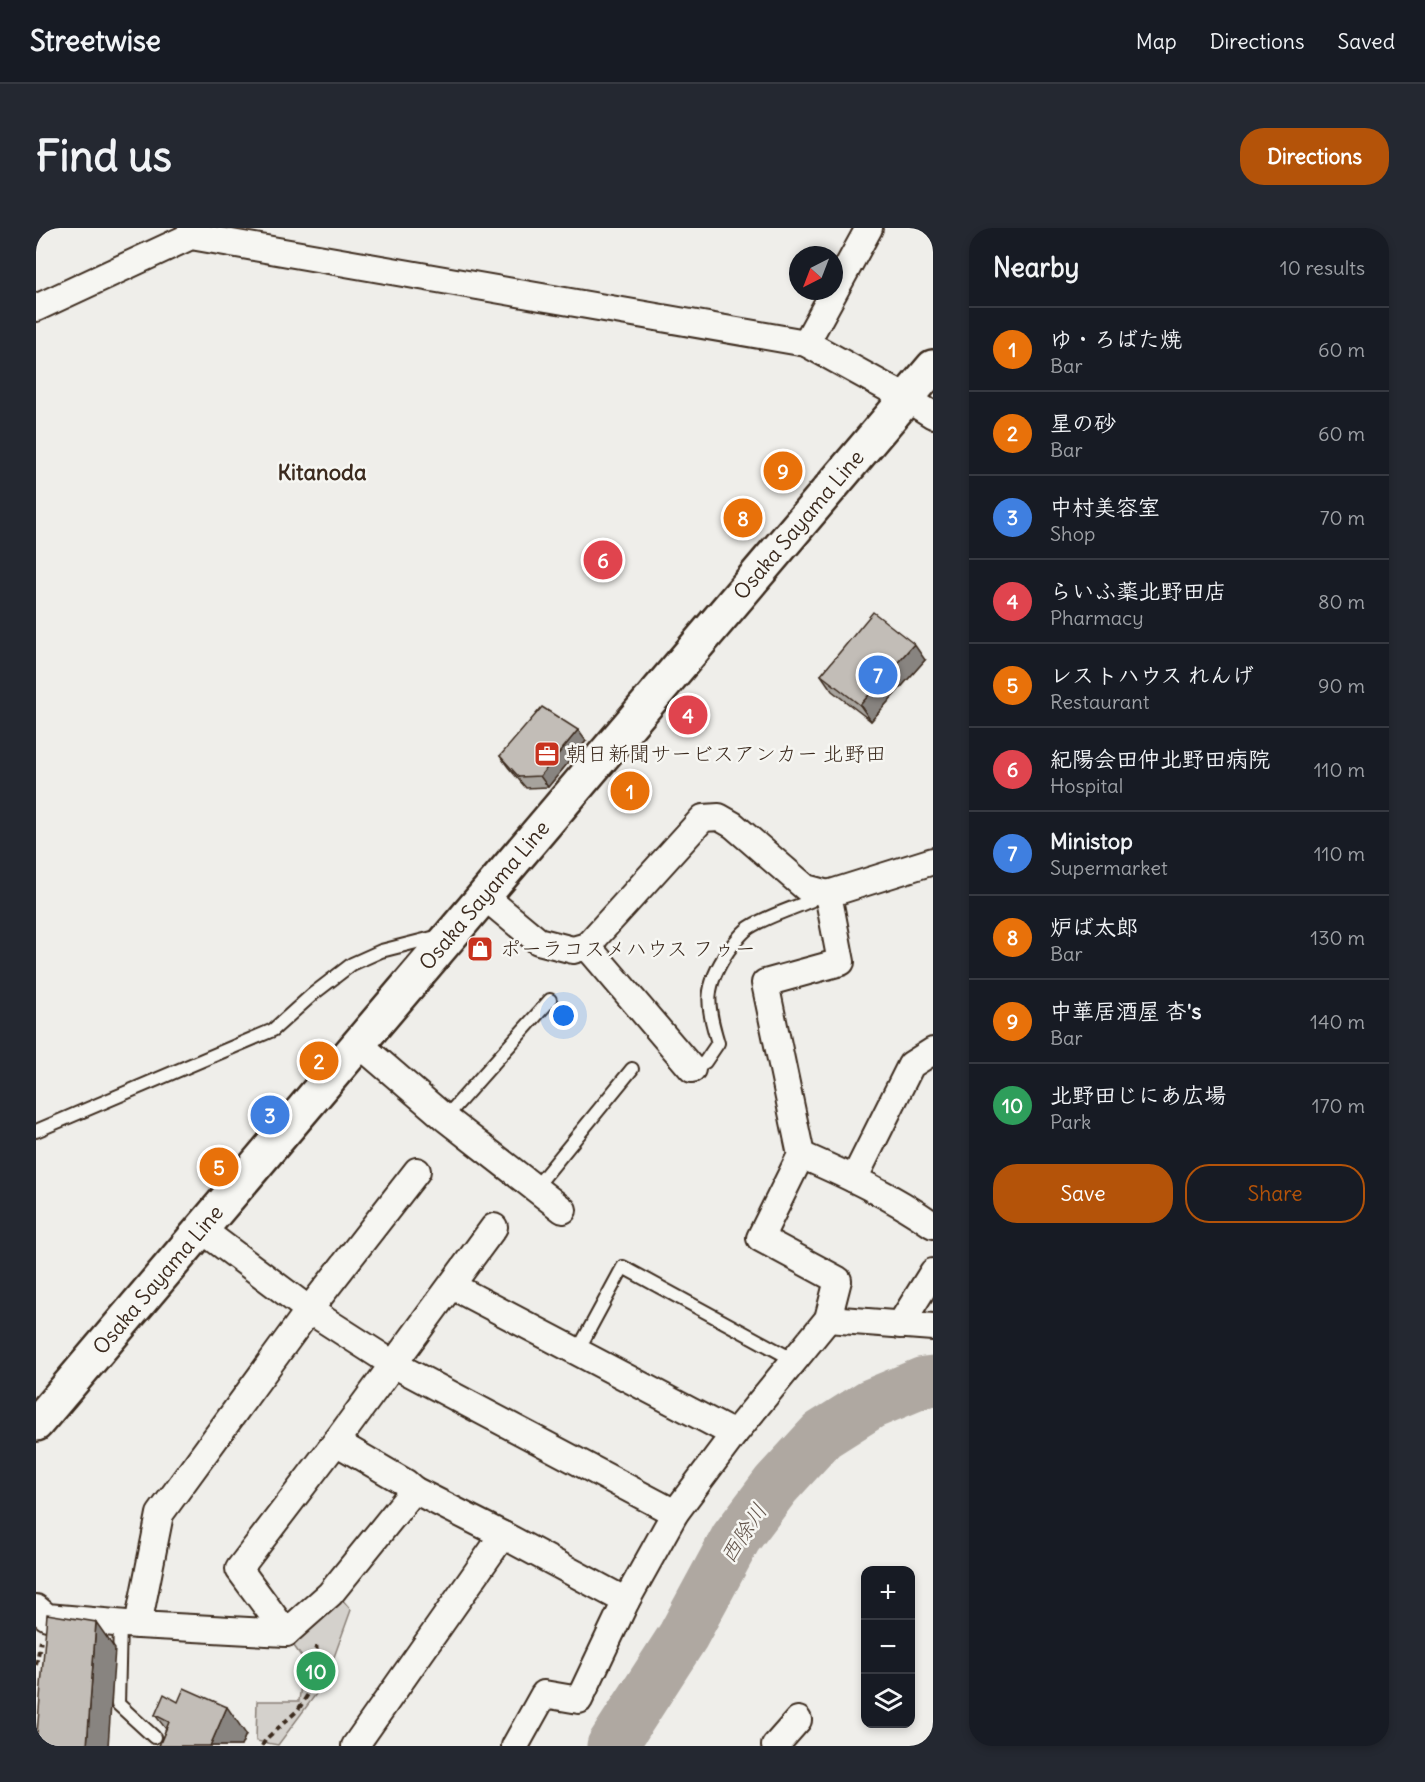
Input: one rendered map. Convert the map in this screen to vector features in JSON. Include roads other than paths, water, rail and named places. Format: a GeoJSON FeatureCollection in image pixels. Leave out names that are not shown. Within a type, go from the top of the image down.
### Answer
{"type":"FeatureCollection","features":[{"type":"Feature","properties":{"kind":"main road","name":"Osaka Sayama Line"},"geometry":{"type":"LineString","coordinates":[[36,1424],[484,896],[920,407],[933,367]]}},
{"type":"Feature","properties":{"kind":"street"},"geometry":{"type":"LineString","coordinates":[[163,228],[806,343],[920,407]]}},
{"type":"Feature","properties":{"kind":"street"},"geometry":{"type":"LineString","coordinates":[[806,343],[869,228]]}},
{"type":"Feature","properties":{"kind":"street"},"geometry":{"type":"LineString","coordinates":[[36,308],[193,232]]}},
{"type":"Feature","properties":{"kind":"street"},"geometry":{"type":"LineString","coordinates":[[484,896],[538,941],[573,950],[587,946],[703,818],[719,817],[733,825],[817,891],[842,962],[765,983],[801,1155],[760,1238],[838,1280],[828,1319],[735,1434],[675,1513],[626,1601],[579,1700],[544,1694],[515,1746]]}},
{"type":"Feature","properties":{"kind":"street"},"geometry":{"type":"LineString","coordinates":[[817,891],[933,861]]}},
{"type":"Feature","properties":{"kind":"street"},"geometry":{"type":"LineString","coordinates":[[587,946],[692,1069]]}},
{"type":"Feature","properties":{"kind":"street"},"geometry":{"type":"LineString","coordinates":[[358,1043],[445,1118],[564,1210]]}},
{"type":"Feature","properties":{"kind":"street"},"geometry":{"type":"LineString","coordinates":[[854,1179],[912,1065],[933,1051]]}},
{"type":"Feature","properties":{"kind":"street"},"geometry":{"type":"LineString","coordinates":[[801,1155],[854,1179],[916,1213],[933,1225]]}},
{"type":"Feature","properties":{"kind":"street"},"geometry":{"type":"LineString","coordinates":[[129,1624],[160,1514],[309,1310],[417,1171]]}},
{"type":"Feature","properties":{"kind":"street"},"geometry":{"type":"LineString","coordinates":[[292,1628],[239,1569],[336,1442],[494,1227]]}},
{"type":"Feature","properties":{"kind":"street"},"geometry":{"type":"LineString","coordinates":[[201,1229],[309,1310],[393,1364],[675,1513]]}},
{"type":"Feature","properties":{"kind":"street"},"geometry":{"type":"LineString","coordinates":[[900,1325],[933,1272]]}},
{"type":"Feature","properties":{"kind":"street"},"geometry":{"type":"LineString","coordinates":[[452,1286],[735,1434]]}},
{"type":"Feature","properties":{"kind":"street"},"geometry":{"type":"LineString","coordinates":[[828,1319],[933,1327]]}},
{"type":"Feature","properties":{"kind":"street"},"geometry":{"type":"LineString","coordinates":[[336,1442],[414,1490],[626,1601]]}},
{"type":"Feature","properties":{"kind":"street"},"geometry":{"type":"LineString","coordinates":[[36,1608],[46,1617],[129,1624],[292,1628],[330,1594],[414,1490]]}},
{"type":"Feature","properties":{"kind":"street"},"geometry":{"type":"LineString","coordinates":[[355,1746],[503,1535]]}},
{"type":"Feature","properties":{"kind":"street"},"geometry":{"type":"LineString","coordinates":[[775,1746],[798,1720]]}},
{"type":"Feature","properties":{"kind":"lane"},"geometry":{"type":"LineString","coordinates":[[692,1069],[705,1062],[717,1043],[709,1013],[710,987],[717,968],[733,944],[749,927],[810,901],[817,891]]}},
{"type":"Feature","properties":{"kind":"lane"},"geometry":{"type":"LineString","coordinates":[[36,1131],[273,1030],[313,994],[352,964],[381,951],[453,932]]}},
{"type":"Feature","properties":{"kind":"lane"},"geometry":{"type":"LineString","coordinates":[[445,1118],[550,1000]]}},
{"type":"Feature","properties":{"kind":"lane"},"geometry":{"type":"LineString","coordinates":[[535,1188],[632,1069]]}},
{"type":"Feature","properties":{"kind":"lane"},"geometry":{"type":"LineString","coordinates":[[578,1352],[623,1267],[794,1360]]}},
{"type":"Feature","properties":{"kind":"lane"},"geometry":{"type":"LineString","coordinates":[[129,1624],[118,1704],[154,1737]]}},
{"type":"Feature","properties":{"kind":"waterway","name":"西除川"},"geometry":{"type":"LineString","coordinates":[[612,1746],[683,1636],[736,1538],[776,1485],[822,1435],[871,1404],[924,1382],[933,1381]]}},
{"type":"Feature","properties":{"kind":"place","name":"中華居酒屋 杏's"},"geometry":{"type":"Point","coordinates":[783,471]}},
{"type":"Feature","properties":{"kind":"place","name":"炉ば太郎"},"geometry":{"type":"Point","coordinates":[743,518]}},
{"type":"Feature","properties":{"kind":"place","name":"紀陽会田仲北野田病院"},"geometry":{"type":"Point","coordinates":[603,560]}},
{"type":"Feature","properties":{"kind":"place","name":"Ministop"},"geometry":{"type":"Point","coordinates":[878,675]}},
{"type":"Feature","properties":{"kind":"place","name":"らいふ薬北野田店"},"geometry":{"type":"Point","coordinates":[688,715]}},
{"type":"Feature","properties":{"kind":"place","name":"朝日新聞サービスアンカー 北野田"},"geometry":{"type":"Point","coordinates":[547,754]}},
{"type":"Feature","properties":{"kind":"place","name":"ゆ・ろばた焼"},"geometry":{"type":"Point","coordinates":[630,791]}},
{"type":"Feature","properties":{"kind":"place","name":"ポーラコスメハウス フゥー"},"geometry":{"type":"Point","coordinates":[480,949]}},
{"type":"Feature","properties":{"kind":"place","name":"星の砂"},"geometry":{"type":"Point","coordinates":[319,1061]}},
{"type":"Feature","properties":{"kind":"place","name":"中村美容室"},"geometry":{"type":"Point","coordinates":[270,1115]}},
{"type":"Feature","properties":{"kind":"place","name":"レストハウス れんげ"},"geometry":{"type":"Point","coordinates":[219,1167]}},
{"type":"Feature","properties":{"kind":"place","name":"北野田じにあ広場"},"geometry":{"type":"Point","coordinates":[316,1671]}},
{"type":"Feature","properties":{"kind":"district","name":"Kitanoda"},"geometry":{"type":"Point","coordinates":[322,472]}}]}
